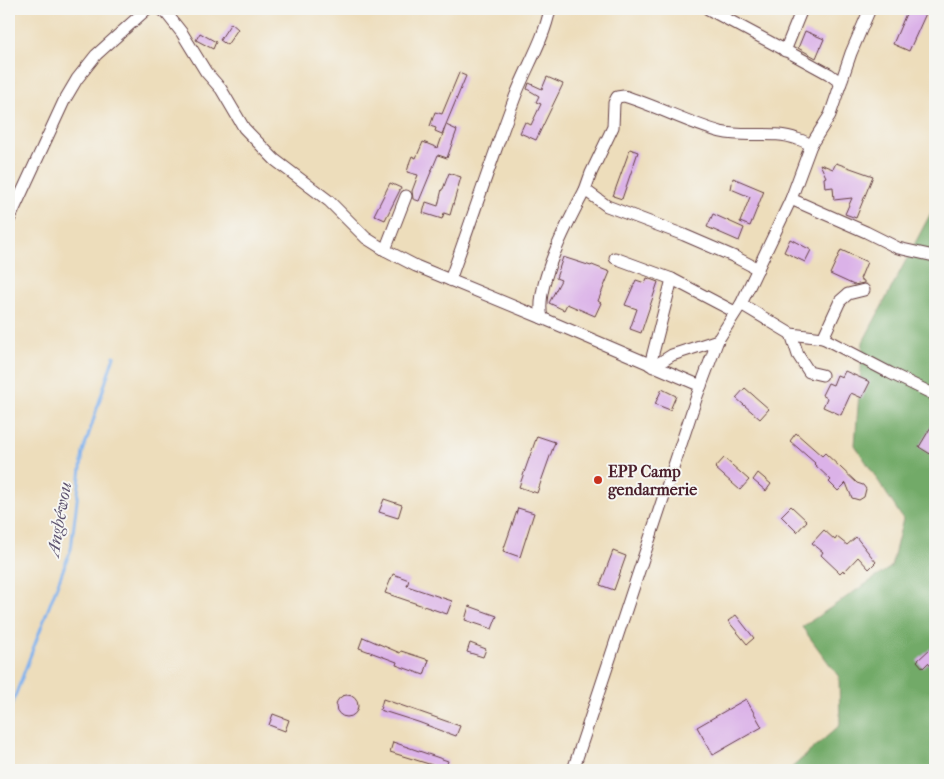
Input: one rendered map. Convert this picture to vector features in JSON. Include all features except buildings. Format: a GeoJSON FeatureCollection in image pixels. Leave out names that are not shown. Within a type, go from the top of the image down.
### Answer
{"type":"FeatureCollection","features":[{"type":"Feature","properties":{"kind":"street"},"geometry":{"type":"LineString","coordinates":[[9,220],[64,101],[77,79],[96,55],[147,9]]}},
{"type":"Feature","properties":{"kind":"street"},"geometry":{"type":"LineString","coordinates":[[450,280],[503,129],[520,83],[539,44],[550,9]]}},
{"type":"Feature","properties":{"kind":"street"},"geometry":{"type":"LineString","coordinates":[[708,9],[829,74],[841,83]]}},
{"type":"Feature","properties":{"kind":"street"},"geometry":{"type":"LineString","coordinates":[[785,50],[802,9]]}},
{"type":"Feature","properties":{"kind":"street"},"geometry":{"type":"LineString","coordinates":[[572,770],[718,340],[738,308],[758,269],[791,199],[811,145],[830,115],[851,54],[870,9]]}},
{"type":"Feature","properties":{"kind":"street"},"geometry":{"type":"LineString","coordinates":[[165,10],[206,72],[221,89],[244,128],[275,160],[329,201],[366,238],[416,266],[701,386]]}},
{"type":"Feature","properties":{"kind":"street"},"geometry":{"type":"LineString","coordinates":[[542,318],[540,308],[541,296],[553,256],[613,127],[614,103],[617,97],[624,96],[630,98],[677,118],[721,132],[737,135],[768,135],[796,138],[811,145]]}},
{"type":"Feature","properties":{"kind":"street"},"geometry":{"type":"LineString","coordinates":[[585,190],[608,206],[684,235],[758,269]]}},
{"type":"Feature","properties":{"kind":"street"},"geometry":{"type":"LineString","coordinates":[[385,250],[406,196]]}},
{"type":"Feature","properties":{"kind":"street"},"geometry":{"type":"LineString","coordinates":[[791,199],[898,248],[934,256]]}},
{"type":"Feature","properties":{"kind":"street"},"geometry":{"type":"LineString","coordinates":[[615,258],[672,279],[791,334],[823,338],[935,394]]}},
{"type":"Feature","properties":{"kind":"street"},"geometry":{"type":"LineString","coordinates":[[651,366],[672,279]]}},
{"type":"Feature","properties":{"kind":"street"},"geometry":{"type":"LineString","coordinates":[[823,338],[840,301],[848,294],[864,290]]}},
{"type":"Feature","properties":{"kind":"street"},"geometry":{"type":"LineString","coordinates":[[791,334],[798,355],[809,372],[822,375]]}},
{"type":"Feature","properties":{"kind":"street"},"geometry":{"type":"LineString","coordinates":[[651,366],[672,355],[718,340]]}},
{"type":"Feature","properties":{"kind":"green space"},"geometry":{"type":"Polygon","coordinates":[[[935,205],[935,770],[789,770],[840,725],[839,677],[802,627],[891,567],[903,519],[855,445],[863,342],[935,205]]]}},
{"type":"Feature","properties":{"kind":"waterway","name":"Angbéwou"},"geometry":{"type":"LineString","coordinates":[[9,712],[71,549],[83,452],[114,356]]}},
{"type":"Feature","properties":{"kind":"place","name":"EPP Camp gendarmerie"},"geometry":{"type":"Point","coordinates":[598,480]}}]}
